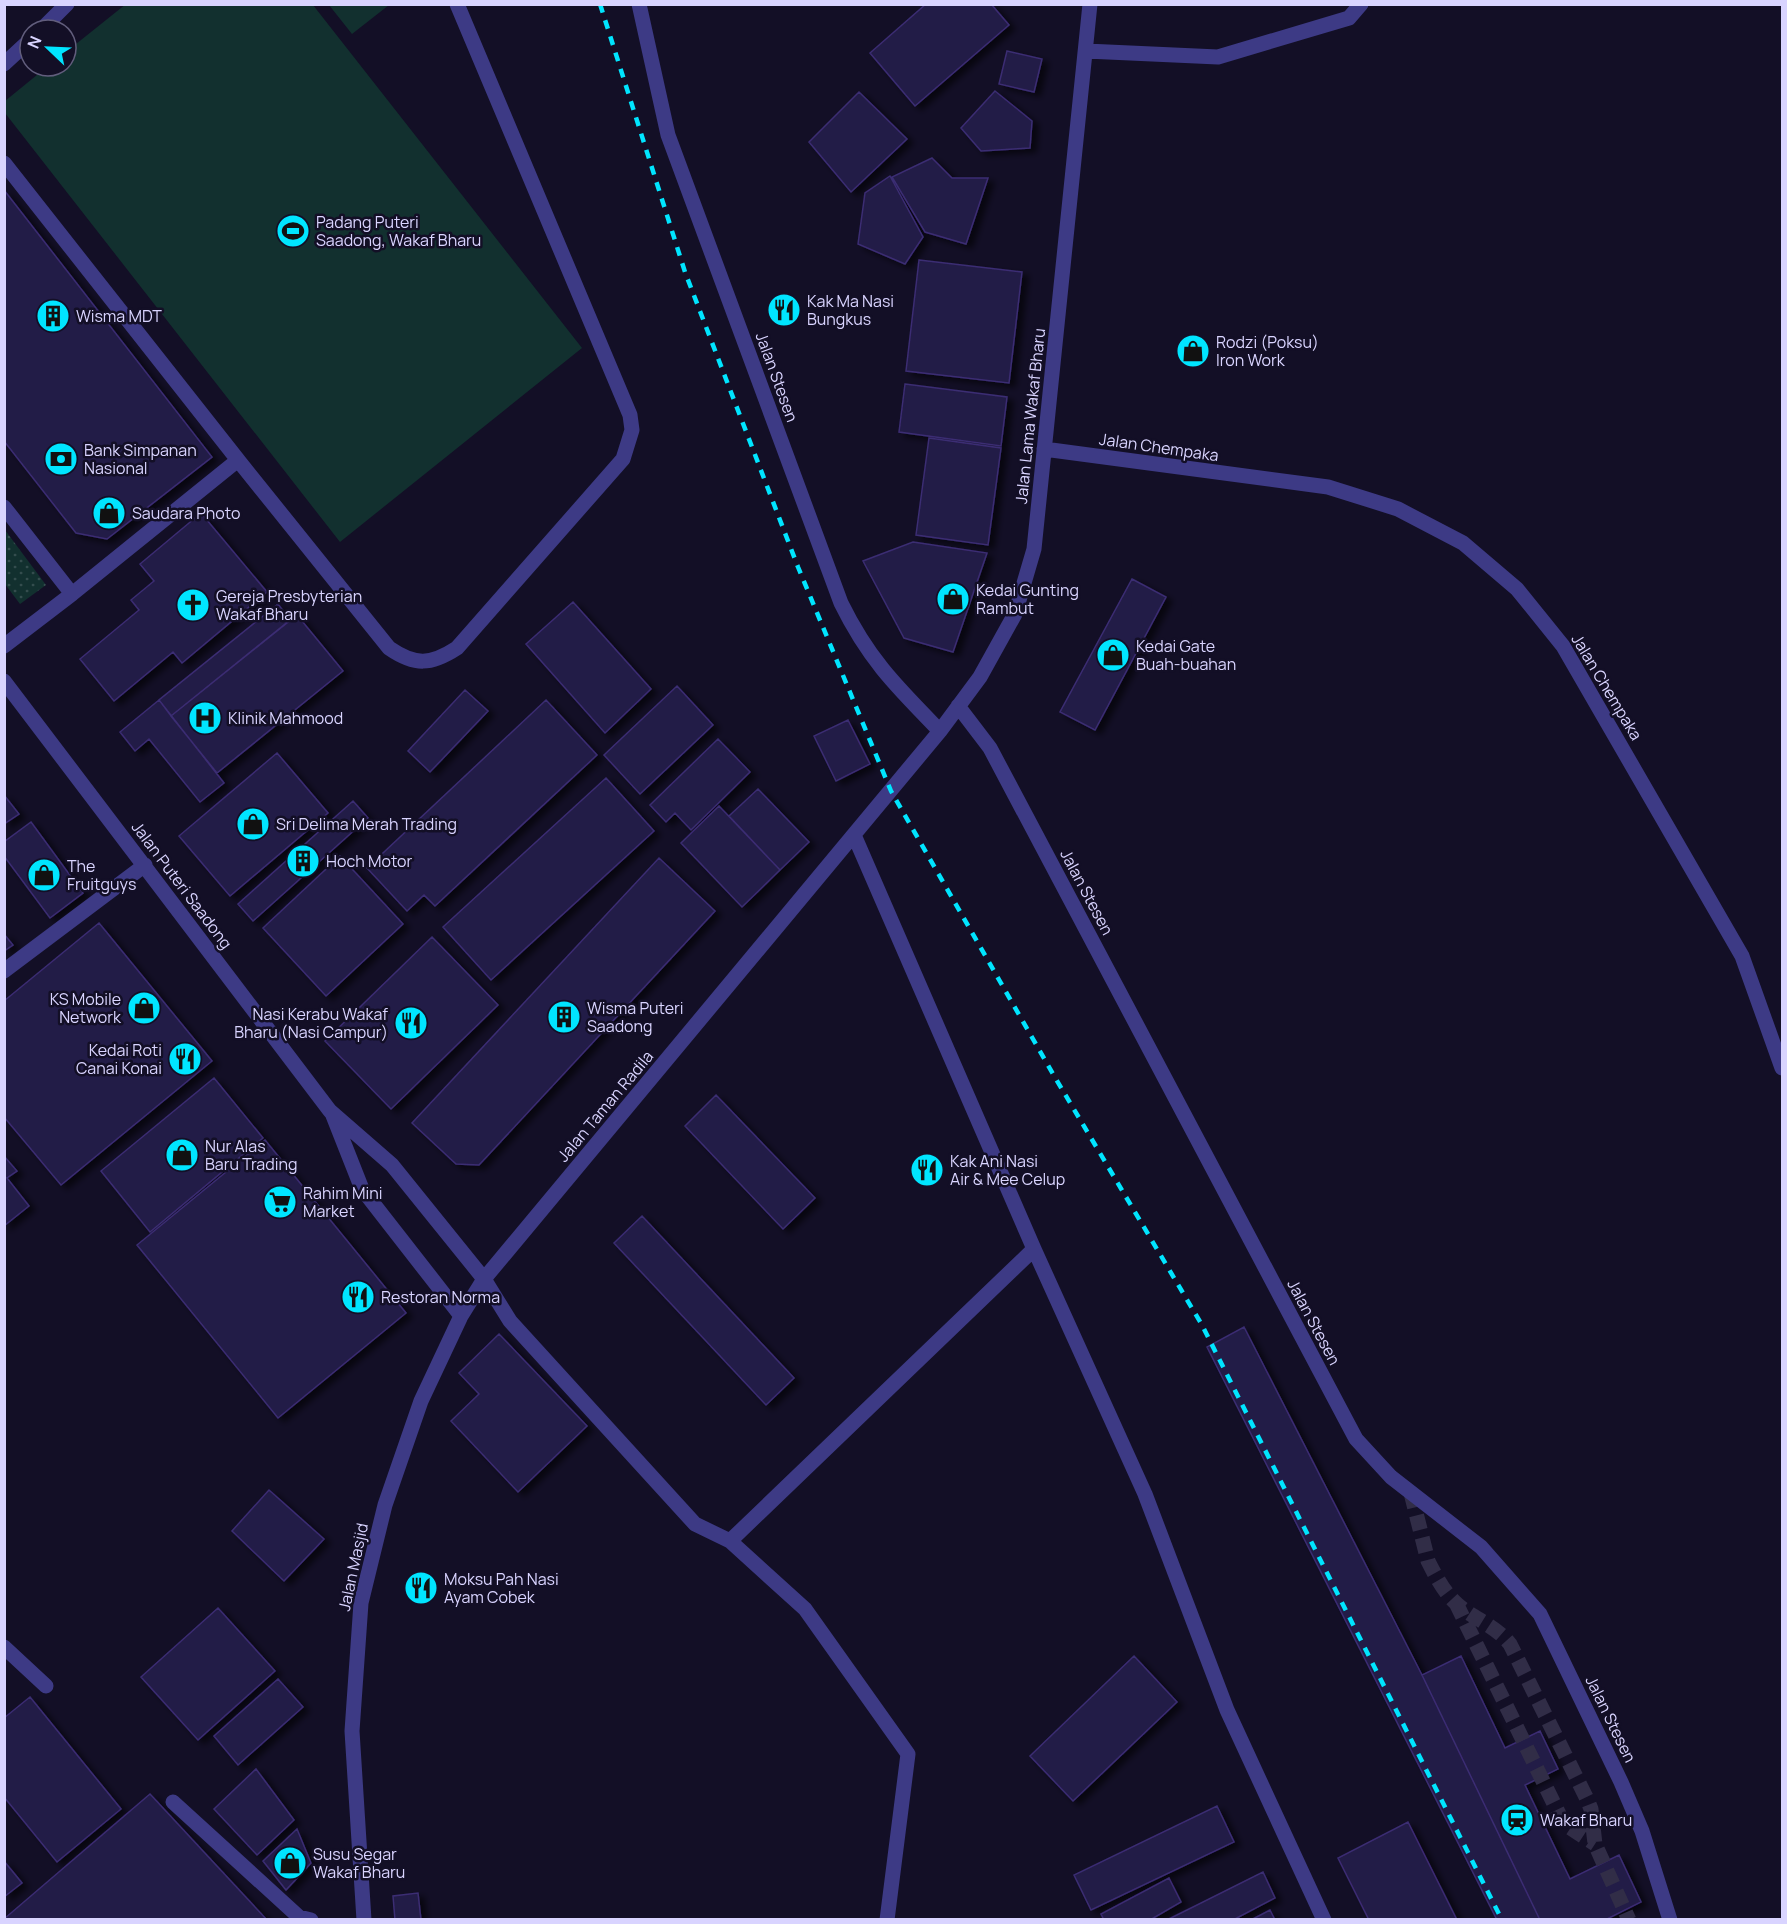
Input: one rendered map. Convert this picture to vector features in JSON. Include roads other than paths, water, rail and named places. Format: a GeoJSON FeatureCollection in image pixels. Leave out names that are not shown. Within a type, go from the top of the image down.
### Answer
{"type":"FeatureCollection","features":[{"type":"Feature","properties":{"kind":"street"},"geometry":{"type":"LineString","coordinates":[[53,18],[68,4]]}},
{"type":"Feature","properties":{"kind":"street"},"geometry":{"type":"LineString","coordinates":[[4,163],[389,648],[404,658],[420,662],[440,658],[457,648],[623,459],[632,430],[630,415],[457,4]]}},
{"type":"Feature","properties":{"kind":"street","name":"Jalan Stesen"},"geometry":{"type":"LineString","coordinates":[[639,4],[668,135],[841,603],[858,637],[881,670],[940,731]]}},
{"type":"Feature","properties":{"kind":"street","name":"Jalan Lama Wakaf Bharu"},"geometry":{"type":"LineString","coordinates":[[891,791],[980,677],[1015,614],[1034,549],[1090,4]]}},
{"type":"Feature","properties":{"kind":"street"},"geometry":{"type":"LineString","coordinates":[[1086,51],[1218,57],[1349,18],[1361,4]]}},
{"type":"Feature","properties":{"kind":"street"},"geometry":{"type":"LineString","coordinates":[[4,64],[18,51]]}},
{"type":"Feature","properties":{"kind":"street","name":"Jalan Chempaka"},"geometry":{"type":"LineString","coordinates":[[1044,449],[1328,487],[1398,509],[1463,543],[1517,589],[1563,646],[1742,956],[1759,996],[1782,1068]]}},
{"type":"Feature","properties":{"kind":"street"},"geometry":{"type":"LineString","coordinates":[[4,646],[238,460]]}},
{"type":"Feature","properties":{"kind":"street"},"geometry":{"type":"LineString","coordinates":[[4,507],[72,594]]}},
{"type":"Feature","properties":{"kind":"street","name":"Jalan Puteri Saadong"},"geometry":{"type":"LineString","coordinates":[[4,681],[330,1111],[392,1165],[484,1279],[510,1321],[695,1524],[730,1541],[813,1619],[908,1754],[887,1920]]}},
{"type":"Feature","properties":{"kind":"street","name":"Jalan Stesen"},"geometry":{"type":"LineString","coordinates":[[958,706],[990,748],[1356,1439],[1372,1460],[1481,1547],[1540,1614],[1621,1782],[1642,1832],[1670,1920]]}},
{"type":"Feature","properties":{"kind":"street","name":"Jalan Taman Radila"},"geometry":{"type":"LineString","coordinates":[[484,1279],[891,791]]}},
{"type":"Feature","properties":{"kind":"street"},"geometry":{"type":"LineString","coordinates":[[854,836],[1034,1249],[1145,1494],[1227,1710],[1324,1920]]}},
{"type":"Feature","properties":{"kind":"street"},"geometry":{"type":"LineString","coordinates":[[4,970],[145,865]]}},
{"type":"Feature","properties":{"kind":"street","name":"Jalan Puteri Saadong"},"geometry":{"type":"LineString","coordinates":[[330,1111],[362,1189],[461,1316]]}},
{"type":"Feature","properties":{"kind":"street"},"geometry":{"type":"LineString","coordinates":[[730,1541],[1034,1249]]}},
{"type":"Feature","properties":{"kind":"street","name":"Jalan Masjid"},"geometry":{"type":"LineString","coordinates":[[364,1920],[352,1731],[361,1603],[385,1504],[421,1401],[461,1316],[484,1279]]}},
{"type":"Feature","properties":{"kind":"street"},"geometry":{"type":"LineString","coordinates":[[4,1647],[46,1686]]}},
{"type":"Feature","properties":{"kind":"street"},"geometry":{"type":"LineString","coordinates":[[173,1802],[299,1917],[311,1920]]}},
{"type":"Feature","properties":{"kind":"tunnel"},"geometry":{"type":"LineString","coordinates":[[1411,1493],[1428,1561],[1448,1595],[1470,1614],[1498,1632],[1510,1644],[1587,1799],[1591,1809],[1595,1844],[1629,1920]]}},
{"type":"Feature","properties":{"kind":"tunnel"},"geometry":{"type":"LineString","coordinates":[[1456,1603],[1560,1816],[1569,1827],[1595,1844]]}},
{"type":"Feature","properties":{"kind":"railway"},"geometry":{"type":"LineString","coordinates":[[600,4],[685,272],[798,567],[891,791],[1053,1074],[1202,1325],[1502,1920]]}},
{"type":"Feature","properties":{"kind":"place","name":"Padang Puteri Saadong, Wakaf Bharu"},"geometry":{"type":"Point","coordinates":[293,231]}},
{"type":"Feature","properties":{"kind":"place","name":"Kak Ma Nasi Bungkus"},"geometry":{"type":"Point","coordinates":[784,310]}},
{"type":"Feature","properties":{"kind":"place","name":"Wisma MDT"},"geometry":{"type":"Point","coordinates":[53,316]}},
{"type":"Feature","properties":{"kind":"place","name":"Rodzi (Poksu) Iron Work"},"geometry":{"type":"Point","coordinates":[1193,351]}},
{"type":"Feature","properties":{"kind":"place","name":"Bank Simpanan Nasional"},"geometry":{"type":"Point","coordinates":[61,459]}},
{"type":"Feature","properties":{"kind":"place","name":"Saudara Photo"},"geometry":{"type":"Point","coordinates":[109,513]}},
{"type":"Feature","properties":{"kind":"place","name":"Kedai Gunting Rambut"},"geometry":{"type":"Point","coordinates":[953,599]}},
{"type":"Feature","properties":{"kind":"place","name":"Gereja Presbyterian Wakaf Bharu"},"geometry":{"type":"Point","coordinates":[193,605]}},
{"type":"Feature","properties":{"kind":"place","name":"Kedai Gate Buah-buahan"},"geometry":{"type":"Point","coordinates":[1113,655]}},
{"type":"Feature","properties":{"kind":"place","name":"Klinik Mahmood"},"geometry":{"type":"Point","coordinates":[205,718]}},
{"type":"Feature","properties":{"kind":"place","name":"Sri Delima Merah Trading"},"geometry":{"type":"Point","coordinates":[253,824]}},
{"type":"Feature","properties":{"kind":"place","name":"Hoch Motor"},"geometry":{"type":"Point","coordinates":[303,861]}},
{"type":"Feature","properties":{"kind":"place","name":"The Fruitguys"},"geometry":{"type":"Point","coordinates":[44,875]}},
{"type":"Feature","properties":{"kind":"place","name":"KS Mobile Network"},"geometry":{"type":"Point","coordinates":[144,1008]}},
{"type":"Feature","properties":{"kind":"place","name":"Wisma Puteri Saadong"},"geometry":{"type":"Point","coordinates":[564,1017]}},
{"type":"Feature","properties":{"kind":"place","name":"Nasi Kerabu Wakaf Bharu (Nasi Campur)"},"geometry":{"type":"Point","coordinates":[411,1023]}},
{"type":"Feature","properties":{"kind":"place","name":"Kedai Roti Canai Konai"},"geometry":{"type":"Point","coordinates":[185,1059]}},
{"type":"Feature","properties":{"kind":"place","name":"Nur Alas Baru Trading"},"geometry":{"type":"Point","coordinates":[182,1155]}},
{"type":"Feature","properties":{"kind":"place","name":"Kak Ani Nasi Air & Mee Celup"},"geometry":{"type":"Point","coordinates":[927,1170]}},
{"type":"Feature","properties":{"kind":"place","name":"Rahim Mini Market"},"geometry":{"type":"Point","coordinates":[280,1202]}},
{"type":"Feature","properties":{"kind":"place","name":"Restoran Norma"},"geometry":{"type":"Point","coordinates":[358,1297]}},
{"type":"Feature","properties":{"kind":"place","name":"Moksu Pah Nasi Ayam Cobek"},"geometry":{"type":"Point","coordinates":[421,1588]}},
{"type":"Feature","properties":{"kind":"place","name":"Wakaf Bharu"},"geometry":{"type":"Point","coordinates":[1517,1820]}},
{"type":"Feature","properties":{"kind":"place","name":"Susu Segar Wakaf Bharu"},"geometry":{"type":"Point","coordinates":[290,1863]}}]}
